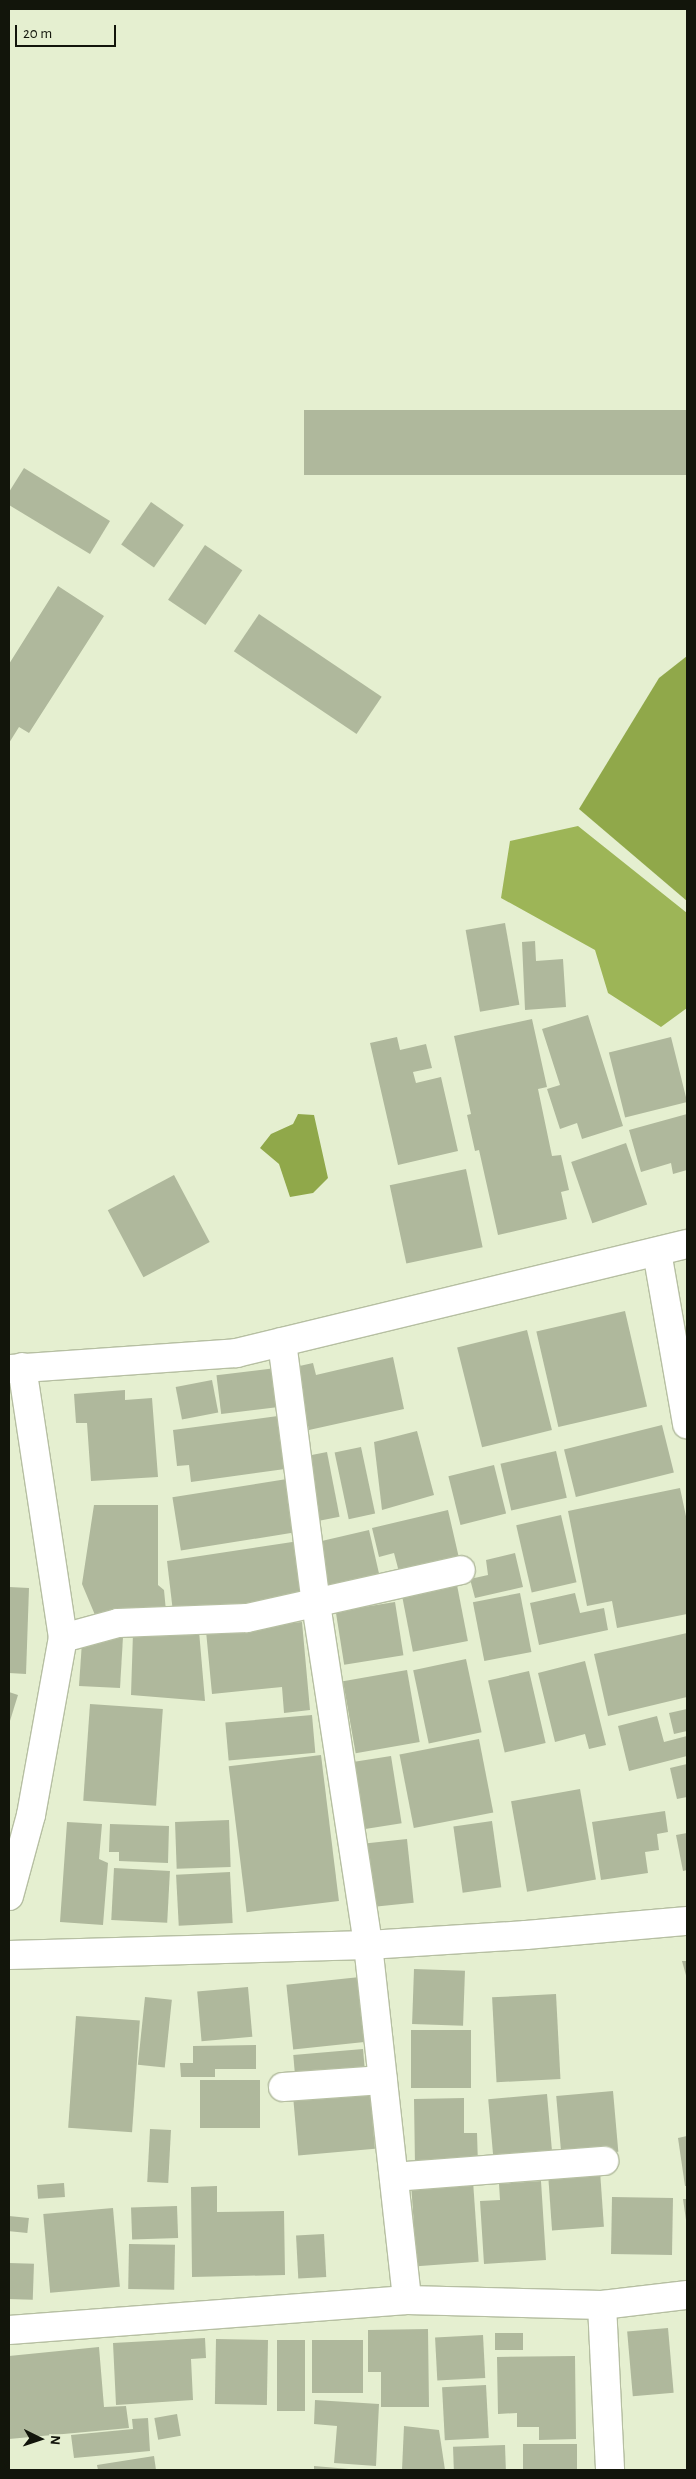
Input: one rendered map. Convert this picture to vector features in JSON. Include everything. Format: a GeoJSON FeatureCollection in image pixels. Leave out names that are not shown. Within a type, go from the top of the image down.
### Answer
{"type":"FeatureCollection","features":[{"type":"Feature","properties":{"kind":"street"},"geometry":{"type":"LineString","coordinates":[[9,1896],[31,1815],[63,1638],[16,1368],[236,1353],[687,1244]]}},
{"type":"Feature","properties":{"kind":"street"},"geometry":{"type":"LineString","coordinates":[[657,1252],[687,1424]]}},
{"type":"Feature","properties":{"kind":"street"},"geometry":{"type":"LineString","coordinates":[[282,1342],[316,1604],[368,1945],[407,2300]]}},
{"type":"Feature","properties":{"kind":"street"},"geometry":{"type":"LineString","coordinates":[[63,1638],[118,1623],[247,1618],[461,1570]]}},
{"type":"Feature","properties":{"kind":"street"},"geometry":{"type":"LineString","coordinates":[[9,1955],[368,1945],[526,1935],[687,1921]]}},
{"type":"Feature","properties":{"kind":"street"},"geometry":{"type":"LineString","coordinates":[[284,2087],[383,2080]]}},
{"type":"Feature","properties":{"kind":"street"},"geometry":{"type":"LineString","coordinates":[[394,2177],[604,2161]]}},
{"type":"Feature","properties":{"kind":"street"},"geometry":{"type":"LineString","coordinates":[[9,2330],[407,2300],[602,2305],[687,2295]]}},
{"type":"Feature","properties":{"kind":"street"},"geometry":{"type":"LineString","coordinates":[[602,2305],[610,2470]]}},
{"type":"Feature","properties":{"kind":"shaded area"},"geometry":{"type":"Polygon","coordinates":[[[687,656],[687,901],[579,809],[659,678],[687,656]]]}},
{"type":"Feature","properties":{"kind":"shaded area"},"geometry":{"type":"Polygon","coordinates":[[[578,826],[687,913],[687,1008],[661,1027],[608,993],[595,950],[501,898],[510,841],[578,826]]]}},
{"type":"Feature","properties":{"kind":"shaded area"},"geometry":{"type":"Polygon","coordinates":[[[298,1114],[314,1115],[328,1178],[313,1193],[290,1197],[279,1164],[260,1148],[271,1134],[293,1124],[298,1114]]]}},
{"type":"Feature","properties":{"kind":"building"},"geometry":{"type":"Polygon","coordinates":[[[304,410],[687,410],[687,475],[304,475],[304,410]]]}},
{"type":"Feature","properties":{"kind":"building"},"geometry":{"type":"Polygon","coordinates":[[[24,468],[110,521],[90,554],[9,505],[9,492],[24,468]]]}},
{"type":"Feature","properties":{"kind":"building"},"geometry":{"type":"Polygon","coordinates":[[[151,502],[184,525],[154,568],[121,545],[151,502]]]}},
{"type":"Feature","properties":{"kind":"building"},"geometry":{"type":"Polygon","coordinates":[[[205,545],[242,570],[205,625],[168,600],[205,545]]]}},
{"type":"Feature","properties":{"kind":"building"},"geometry":{"type":"Polygon","coordinates":[[[58,586],[104,616],[29,733],[19,727],[9,743],[9,664],[58,586]]]}},
{"type":"Feature","properties":{"kind":"building"},"geometry":{"type":"Polygon","coordinates":[[[259,614],[382,697],[357,734],[234,651],[259,614]]]}},
{"type":"Feature","properties":{"kind":"building"},"geometry":{"type":"Polygon","coordinates":[[[505,923],[519,1005],[480,1012],[466,930],[505,923]]]}},
{"type":"Feature","properties":{"kind":"building"},"geometry":{"type":"Polygon","coordinates":[[[535,941],[536,961],[563,959],[566,1007],[525,1010],[522,942],[535,941]]]}},
{"type":"Feature","properties":{"kind":"building"},"geometry":{"type":"Polygon","coordinates":[[[588,1015],[623,1126],[582,1139],[577,1123],[560,1129],[547,1089],[560,1085],[542,1029],[588,1015]]]}},
{"type":"Feature","properties":{"kind":"building"},"geometry":{"type":"Polygon","coordinates":[[[532,1019],[547,1087],[538,1089],[552,1156],[561,1155],[569,1190],[561,1192],[567,1219],[498,1235],[479,1150],[475,1151],[467,1115],[471,1114],[454,1036],[532,1019]]]}},
{"type":"Feature","properties":{"kind":"building"},"geometry":{"type":"Polygon","coordinates":[[[397,1037],[400,1050],[426,1044],[432,1068],[413,1072],[416,1083],[441,1077],[458,1151],[398,1165],[370,1043],[397,1037]]]}},
{"type":"Feature","properties":{"kind":"building"},"geometry":{"type":"Polygon","coordinates":[[[671,1037],[687,1102],[625,1117],[609,1052],[671,1037]]]}},
{"type":"Feature","properties":{"kind":"building"},"geometry":{"type":"Polygon","coordinates":[[[687,1114],[687,1170],[673,1174],[671,1163],[641,1172],[629,1130],[687,1114]]]}},
{"type":"Feature","properties":{"kind":"building"},"geometry":{"type":"Polygon","coordinates":[[[626,1143],[647,1204],[592,1223],[571,1162],[626,1143]]]}},
{"type":"Feature","properties":{"kind":"building"},"geometry":{"type":"Polygon","coordinates":[[[466,1169],[483,1247],[406,1263],[390,1185],[466,1169]]]}},
{"type":"Feature","properties":{"kind":"building"},"geometry":{"type":"Polygon","coordinates":[[[174,1175],[210,1242],[143,1277],[108,1210],[174,1175]]]}},
{"type":"Feature","properties":{"kind":"building"},"geometry":{"type":"Polygon","coordinates":[[[625,1311],[647,1406],[558,1427],[536,1331],[625,1311]]]}},
{"type":"Feature","properties":{"kind":"building"},"geometry":{"type":"Polygon","coordinates":[[[527,1330],[552,1430],[482,1447],[457,1347],[527,1330]]]}},
{"type":"Feature","properties":{"kind":"building"},"geometry":{"type":"Polygon","coordinates":[[[393,1357],[404,1409],[309,1430],[295,1367],[313,1363],[316,1375],[393,1357]]]}},
{"type":"Feature","properties":{"kind":"building"},"geometry":{"type":"Polygon","coordinates":[[[276,1368],[281,1407],[221,1414],[216,1375],[276,1368]]]}},
{"type":"Feature","properties":{"kind":"building"},"geometry":{"type":"Polygon","coordinates":[[[212,1380],[218,1412],[182,1419],[176,1387],[212,1380]]]}},
{"type":"Feature","properties":{"kind":"building"},"geometry":{"type":"Polygon","coordinates":[[[125,1390],[125,1400],[152,1398],[158,1477],[91,1481],[87,1423],[76,1423],[74,1394],[125,1390]]]}},
{"type":"Feature","properties":{"kind":"building"},"geometry":{"type":"Polygon","coordinates":[[[278,1416],[285,1469],[191,1482],[189,1465],[177,1466],[173,1430],[278,1416]]]}},
{"type":"Feature","properties":{"kind":"building"},"geometry":{"type":"Polygon","coordinates":[[[662,1425],[674,1473],[576,1497],[564,1449],[662,1425]]]}},
{"type":"Feature","properties":{"kind":"building"},"geometry":{"type":"Polygon","coordinates":[[[417,1431],[434,1495],[382,1510],[374,1442],[417,1431]]]}},
{"type":"Feature","properties":{"kind":"building"},"geometry":{"type":"Polygon","coordinates":[[[361,1447],[375,1514],[349,1519],[335,1453],[361,1447]]]}},
{"type":"Feature","properties":{"kind":"building"},"geometry":{"type":"Polygon","coordinates":[[[556,1451],[567,1498],[511,1511],[500,1464],[556,1451]]]}},
{"type":"Feature","properties":{"kind":"building"},"geometry":{"type":"Polygon","coordinates":[[[327,1452],[340,1517],[318,1521],[305,1456],[327,1452]]]}},
{"type":"Feature","properties":{"kind":"building"},"geometry":{"type":"Polygon","coordinates":[[[494,1465],[506,1514],[460,1525],[448,1476],[494,1465]]]}},
{"type":"Feature","properties":{"kind":"building"},"geometry":{"type":"Polygon","coordinates":[[[287,1479],[295,1532],[181,1550],[172,1497],[287,1479]]]}},
{"type":"Feature","properties":{"kind":"building"},"geometry":{"type":"Polygon","coordinates":[[[680,1488],[687,1521],[687,1614],[617,1628],[612,1601],[587,1606],[568,1511],[680,1488]]]}},
{"type":"Feature","properties":{"kind":"building"},"geometry":{"type":"Polygon","coordinates":[[[94,1505],[158,1505],[158,1585],[164,1590],[166,1611],[95,1615],[82,1584],[94,1505]]]}},
{"type":"Feature","properties":{"kind":"building"},"geometry":{"type":"Polygon","coordinates":[[[448,1510],[459,1558],[399,1572],[394,1553],[379,1557],[372,1528],[448,1510]]]}},
{"type":"Feature","properties":{"kind":"building"},"geometry":{"type":"Polygon","coordinates":[[[561,1515],[577,1582],[532,1593],[516,1525],[561,1515]]]}},
{"type":"Feature","properties":{"kind":"building"},"geometry":{"type":"Polygon","coordinates":[[[369,1530],[380,1579],[328,1591],[316,1542],[369,1530]]]}},
{"type":"Feature","properties":{"kind":"building"},"geometry":{"type":"Polygon","coordinates":[[[299,1541],[306,1595],[241,1611],[173,1612],[167,1561],[299,1541]]]}},
{"type":"Feature","properties":{"kind":"building"},"geometry":{"type":"Polygon","coordinates":[[[515,1553],[523,1587],[475,1598],[470,1579],[488,1575],[486,1560],[515,1553]]]}},
{"type":"Feature","properties":{"kind":"building"},"geometry":{"type":"Polygon","coordinates":[[[457,1585],[468,1641],[413,1652],[402,1596],[457,1585]]]}},
{"type":"Feature","properties":{"kind":"building"},"geometry":{"type":"Polygon","coordinates":[[[9,1587],[29,1588],[26,1674],[9,1673],[9,1587]]]}},
{"type":"Feature","properties":{"kind":"building"},"geometry":{"type":"Polygon","coordinates":[[[520,1593],[531,1652],[484,1661],[473,1602],[520,1593]]]}},
{"type":"Feature","properties":{"kind":"building"},"geometry":{"type":"Polygon","coordinates":[[[575,1593],[580,1613],[604,1608],[608,1630],[539,1645],[530,1603],[575,1593]]]}},
{"type":"Feature","properties":{"kind":"building"},"geometry":{"type":"Polygon","coordinates":[[[395,1602],[403,1655],[344,1665],[336,1611],[395,1602]]]}},
{"type":"Feature","properties":{"kind":"building"},"geometry":{"type":"Polygon","coordinates":[[[302,1622],[310,1710],[284,1713],[282,1687],[212,1694],[206,1631],[302,1622]]]}},
{"type":"Feature","properties":{"kind":"building"},"geometry":{"type":"Polygon","coordinates":[[[199,1631],[205,1701],[131,1695],[133,1633],[199,1631]]]}},
{"type":"Feature","properties":{"kind":"building"},"geometry":{"type":"Polygon","coordinates":[[[687,1633],[687,1697],[608,1716],[594,1654],[687,1633]]]}},
{"type":"Feature","properties":{"kind":"building"},"geometry":{"type":"Polygon","coordinates":[[[107,1636],[123,1637],[120,1688],[79,1686],[82,1642],[107,1636]]]}},
{"type":"Feature","properties":{"kind":"building"},"geometry":{"type":"Polygon","coordinates":[[[466,1659],[482,1732],[429,1744],[413,1670],[466,1659]]]}},
{"type":"Feature","properties":{"kind":"building"},"geometry":{"type":"Polygon","coordinates":[[[585,1661],[606,1745],[589,1749],[585,1734],[555,1742],[538,1673],[585,1661]]]}},
{"type":"Feature","properties":{"kind":"building"},"geometry":{"type":"Polygon","coordinates":[[[407,1670],[420,1742],[356,1753],[343,1681],[407,1670]]]}},
{"type":"Feature","properties":{"kind":"building"},"geometry":{"type":"Polygon","coordinates":[[[529,1671],[546,1743],[505,1753],[488,1680],[529,1671]]]}},
{"type":"Feature","properties":{"kind":"building"},"geometry":{"type":"Polygon","coordinates":[[[9,1692],[18,1695],[9,1724],[9,1692]]]}},
{"type":"Feature","properties":{"kind":"building"},"geometry":{"type":"Polygon","coordinates":[[[90,1704],[163,1709],[156,1806],[83,1801],[90,1704]]]}},
{"type":"Feature","properties":{"kind":"building"},"geometry":{"type":"Polygon","coordinates":[[[687,1709],[687,1731],[674,1734],[669,1713],[687,1709]]]}},
{"type":"Feature","properties":{"kind":"building"},"geometry":{"type":"Polygon","coordinates":[[[312,1715],[315,1753],[229,1760],[225,1723],[312,1715]]]}},
{"type":"Feature","properties":{"kind":"building"},"geometry":{"type":"Polygon","coordinates":[[[657,1716],[664,1742],[687,1736],[687,1756],[629,1771],[618,1726],[657,1716]]]}},
{"type":"Feature","properties":{"kind":"building"},"geometry":{"type":"Polygon","coordinates":[[[479,1739],[493,1813],[414,1828],[399,1754],[479,1739]]]}},
{"type":"Feature","properties":{"kind":"building"},"geometry":{"type":"Polygon","coordinates":[[[321,1755],[339,1901],[247,1912],[229,1766],[321,1755]]]}},
{"type":"Feature","properties":{"kind":"building"},"geometry":{"type":"Polygon","coordinates":[[[391,1756],[402,1823],[357,1830],[347,1763],[391,1756]]]}},
{"type":"Feature","properties":{"kind":"building"},"geometry":{"type":"Polygon","coordinates":[[[687,1764],[687,1797],[677,1799],[670,1768],[687,1764]]]}},
{"type":"Feature","properties":{"kind":"building"},"geometry":{"type":"Polygon","coordinates":[[[580,1789],[596,1880],[527,1892],[511,1801],[580,1789]]]}},
{"type":"Feature","properties":{"kind":"building"},"geometry":{"type":"Polygon","coordinates":[[[665,1811],[668,1832],[657,1834],[659,1850],[645,1852],[648,1873],[601,1880],[592,1822],[665,1811]]]}},
{"type":"Feature","properties":{"kind":"building"},"geometry":{"type":"Polygon","coordinates":[[[229,1820],[231,1867],[177,1869],[175,1822],[229,1820]]]}},
{"type":"Feature","properties":{"kind":"building"},"geometry":{"type":"Polygon","coordinates":[[[492,1821],[501,1887],[463,1893],[453,1826],[492,1821]]]}},
{"type":"Feature","properties":{"kind":"building"},"geometry":{"type":"Polygon","coordinates":[[[67,1822],[102,1824],[99,1859],[108,1863],[103,1925],[60,1922],[67,1822]]]}},
{"type":"Feature","properties":{"kind":"building"},"geometry":{"type":"Polygon","coordinates":[[[110,1824],[169,1826],[168,1863],[119,1861],[119,1852],[109,1852],[110,1824]]]}},
{"type":"Feature","properties":{"kind":"building"},"geometry":{"type":"Polygon","coordinates":[[[687,1833],[687,1870],[683,1871],[676,1835],[687,1833]]]}},
{"type":"Feature","properties":{"kind":"building"},"geometry":{"type":"Polygon","coordinates":[[[407,1839],[414,1903],[367,1908],[360,1844],[407,1839]]]}},
{"type":"Feature","properties":{"kind":"building"},"geometry":{"type":"Polygon","coordinates":[[[114,1868],[170,1871],[167,1923],[111,1920],[114,1868]]]}},
{"type":"Feature","properties":{"kind":"building"},"geometry":{"type":"Polygon","coordinates":[[[230,1872],[233,1923],[179,1926],[176,1875],[230,1872]]]}},
{"type":"Feature","properties":{"kind":"building"},"geometry":{"type":"Polygon","coordinates":[[[682,1961],[687,1961],[687,1979],[682,1961]]]}},
{"type":"Feature","properties":{"kind":"building"},"geometry":{"type":"Polygon","coordinates":[[[414,1969],[465,1971],[463,2026],[412,2024],[414,1969]]]}},
{"type":"Feature","properties":{"kind":"building"},"geometry":{"type":"Polygon","coordinates":[[[360,1977],[367,2042],[293,2049],[286,1985],[360,1977]]]}},
{"type":"Feature","properties":{"kind":"building"},"geometry":{"type":"Polygon","coordinates":[[[248,1987],[252,2037],[202,2041],[197,1991],[248,1987]]]}},
{"type":"Feature","properties":{"kind":"building"},"geometry":{"type":"Polygon","coordinates":[[[556,1994],[560,2079],[497,2082],[492,1997],[556,1994]]]}},
{"type":"Feature","properties":{"kind":"building"},"geometry":{"type":"Polygon","coordinates":[[[145,1997],[172,2000],[165,2067],[138,2065],[145,1997]]]}},
{"type":"Feature","properties":{"kind":"building"},"geometry":{"type":"Polygon","coordinates":[[[76,2016],[140,2020],[132,2132],[68,2128],[76,2016]]]}},
{"type":"Feature","properties":{"kind":"building"},"geometry":{"type":"Polygon","coordinates":[[[411,2030],[471,2030],[471,2088],[411,2088],[411,2030]]]}},
{"type":"Feature","properties":{"kind":"building"},"geometry":{"type":"Polygon","coordinates":[[[256,2045],[256,2069],[215,2069],[215,2077],[181,2077],[180,2063],[193,2063],[193,2046],[256,2045]]]}},
{"type":"Feature","properties":{"kind":"building"},"geometry":{"type":"Polygon","coordinates":[[[363,2049],[365,2071],[295,2077],[293,2055],[363,2049]]]}},
{"type":"Feature","properties":{"kind":"building"},"geometry":{"type":"Polygon","coordinates":[[[200,2080],[260,2080],[260,2128],[200,2128],[200,2080]]]}},
{"type":"Feature","properties":{"kind":"building"},"geometry":{"type":"Polygon","coordinates":[[[613,2091],[618,2152],[562,2157],[556,2096],[613,2091]]]}},
{"type":"Feature","properties":{"kind":"building"},"geometry":{"type":"Polygon","coordinates":[[[370,2092],[375,2149],[298,2155],[293,2099],[370,2092]]]}},
{"type":"Feature","properties":{"kind":"building"},"geometry":{"type":"Polygon","coordinates":[[[547,2094],[552,2155],[494,2160],[488,2099],[547,2094]]]}},
{"type":"Feature","properties":{"kind":"building"},"geometry":{"type":"Polygon","coordinates":[[[464,2098],[464,2133],[477,2133],[478,2165],[415,2166],[414,2099],[464,2098]]]}},
{"type":"Feature","properties":{"kind":"building"},"geometry":{"type":"Polygon","coordinates":[[[150,2129],[171,2130],[168,2183],[147,2182],[150,2129]]]}},
{"type":"Feature","properties":{"kind":"building"},"geometry":{"type":"Polygon","coordinates":[[[687,2136],[687,2186],[685,2186],[678,2138],[687,2136]]]}},
{"type":"Feature","properties":{"kind":"building"},"geometry":{"type":"Polygon","coordinates":[[[600,2171],[604,2227],[552,2230],[548,2175],[600,2171]]]}},
{"type":"Feature","properties":{"kind":"building"},"geometry":{"type":"Polygon","coordinates":[[[473,2181],[479,2262],[417,2266],[411,2185],[473,2181]]]}},
{"type":"Feature","properties":{"kind":"building"},"geometry":{"type":"Polygon","coordinates":[[[541,2181],[546,2260],[484,2264],[480,2201],[500,2200],[499,2184],[541,2181]]]}},
{"type":"Feature","properties":{"kind":"building"},"geometry":{"type":"Polygon","coordinates":[[[64,2183],[65,2197],[38,2199],[37,2185],[64,2183]]]}},
{"type":"Feature","properties":{"kind":"building"},"geometry":{"type":"Polygon","coordinates":[[[217,2186],[217,2212],[284,2211],[285,2275],[192,2277],[191,2187],[217,2186]]]}},
{"type":"Feature","properties":{"kind":"building"},"geometry":{"type":"Polygon","coordinates":[[[612,2197],[673,2198],[672,2255],[611,2254],[612,2197]]]}},
{"type":"Feature","properties":{"kind":"building"},"geometry":{"type":"Polygon","coordinates":[[[683,2199],[687,2199],[687,2220],[686,2220],[683,2199]]]}},
{"type":"Feature","properties":{"kind":"building"},"geometry":{"type":"Polygon","coordinates":[[[177,2206],[178,2238],[132,2240],[131,2208],[177,2206]]]}},
{"type":"Feature","properties":{"kind":"building"},"geometry":{"type":"Polygon","coordinates":[[[113,2208],[120,2287],[50,2293],[43,2214],[113,2208]]]}},
{"type":"Feature","properties":{"kind":"building"},"geometry":{"type":"Polygon","coordinates":[[[9,2216],[29,2218],[27,2233],[9,2231],[9,2216]]]}},
{"type":"Feature","properties":{"kind":"building"},"geometry":{"type":"Polygon","coordinates":[[[324,2234],[326,2277],[298,2278],[296,2235],[324,2234]]]}},
{"type":"Feature","properties":{"kind":"building"},"geometry":{"type":"Polygon","coordinates":[[[129,2244],[175,2245],[174,2290],[128,2289],[129,2244]]]}},
{"type":"Feature","properties":{"kind":"building"},"geometry":{"type":"Polygon","coordinates":[[[9,2263],[34,2264],[33,2300],[9,2299],[9,2263]]]}},
{"type":"Feature","properties":{"kind":"building"},"geometry":{"type":"Polygon","coordinates":[[[668,2328],[674,2393],[633,2396],[627,2332],[668,2328]]]}},
{"type":"Feature","properties":{"kind":"building"},"geometry":{"type":"Polygon","coordinates":[[[428,2329],[429,2407],[381,2407],[381,2372],[368,2372],[368,2330],[428,2329]]]}},
{"type":"Feature","properties":{"kind":"building"},"geometry":{"type":"Polygon","coordinates":[[[495,2333],[523,2333],[523,2350],[495,2350],[495,2333]]]}},
{"type":"Feature","properties":{"kind":"building"},"geometry":{"type":"Polygon","coordinates":[[[483,2335],[485,2378],[437,2380],[435,2338],[483,2335]]]}},
{"type":"Feature","properties":{"kind":"building"},"geometry":{"type":"Polygon","coordinates":[[[205,2338],[206,2358],[191,2359],[193,2400],[116,2405],[113,2343],[205,2338]]]}},
{"type":"Feature","properties":{"kind":"building"},"geometry":{"type":"Polygon","coordinates":[[[216,2339],[268,2340],[267,2405],[215,2404],[216,2339]]]}},
{"type":"Feature","properties":{"kind":"building"},"geometry":{"type":"Polygon","coordinates":[[[277,2340],[305,2340],[305,2411],[277,2411],[277,2340]]]}},
{"type":"Feature","properties":{"kind":"building"},"geometry":{"type":"Polygon","coordinates":[[[312,2340],[363,2340],[363,2393],[312,2393],[312,2340]]]}},
{"type":"Feature","properties":{"kind":"building"},"geometry":{"type":"Polygon","coordinates":[[[99,2347],[104,2407],[126,2406],[129,2428],[9,2439],[9,2356],[99,2347]]]}},
{"type":"Feature","properties":{"kind":"building"},"geometry":{"type":"Polygon","coordinates":[[[575,2356],[576,2439],[539,2440],[539,2427],[517,2427],[517,2413],[498,2414],[497,2357],[575,2356]]]}},
{"type":"Feature","properties":{"kind":"building"},"geometry":{"type":"Polygon","coordinates":[[[486,2385],[489,2438],[445,2440],[442,2387],[486,2385]]]}},
{"type":"Feature","properties":{"kind":"building"},"geometry":{"type":"Polygon","coordinates":[[[315,2400],[379,2404],[376,2466],[334,2463],[337,2426],[314,2424],[315,2400]]]}},
{"type":"Feature","properties":{"kind":"building"},"geometry":{"type":"Polygon","coordinates":[[[177,2414],[181,2436],[158,2440],[154,2418],[177,2414]]]}},
{"type":"Feature","properties":{"kind":"building"},"geometry":{"type":"Polygon","coordinates":[[[148,2418],[150,2451],[74,2458],[71,2435],[133,2429],[132,2419],[148,2418]]]}},
{"type":"Feature","properties":{"kind":"building"},"geometry":{"type":"Polygon","coordinates":[[[404,2426],[439,2430],[445,2470],[402,2470],[404,2426]]]}},
{"type":"Feature","properties":{"kind":"building"},"geometry":{"type":"Polygon","coordinates":[[[523,2444],[577,2444],[577,2470],[523,2470],[523,2444]]]}},
{"type":"Feature","properties":{"kind":"building"},"geometry":{"type":"Polygon","coordinates":[[[505,2445],[506,2470],[454,2470],[453,2447],[505,2445]]]}},
{"type":"Feature","properties":{"kind":"building"},"geometry":{"type":"Polygon","coordinates":[[[154,2456],[156,2470],[98,2470],[97,2465],[154,2456]]]}},
{"type":"Feature","properties":{"kind":"building"},"geometry":{"type":"Polygon","coordinates":[[[314,2466],[349,2469],[349,2470],[314,2470],[314,2466]]]}}]}
